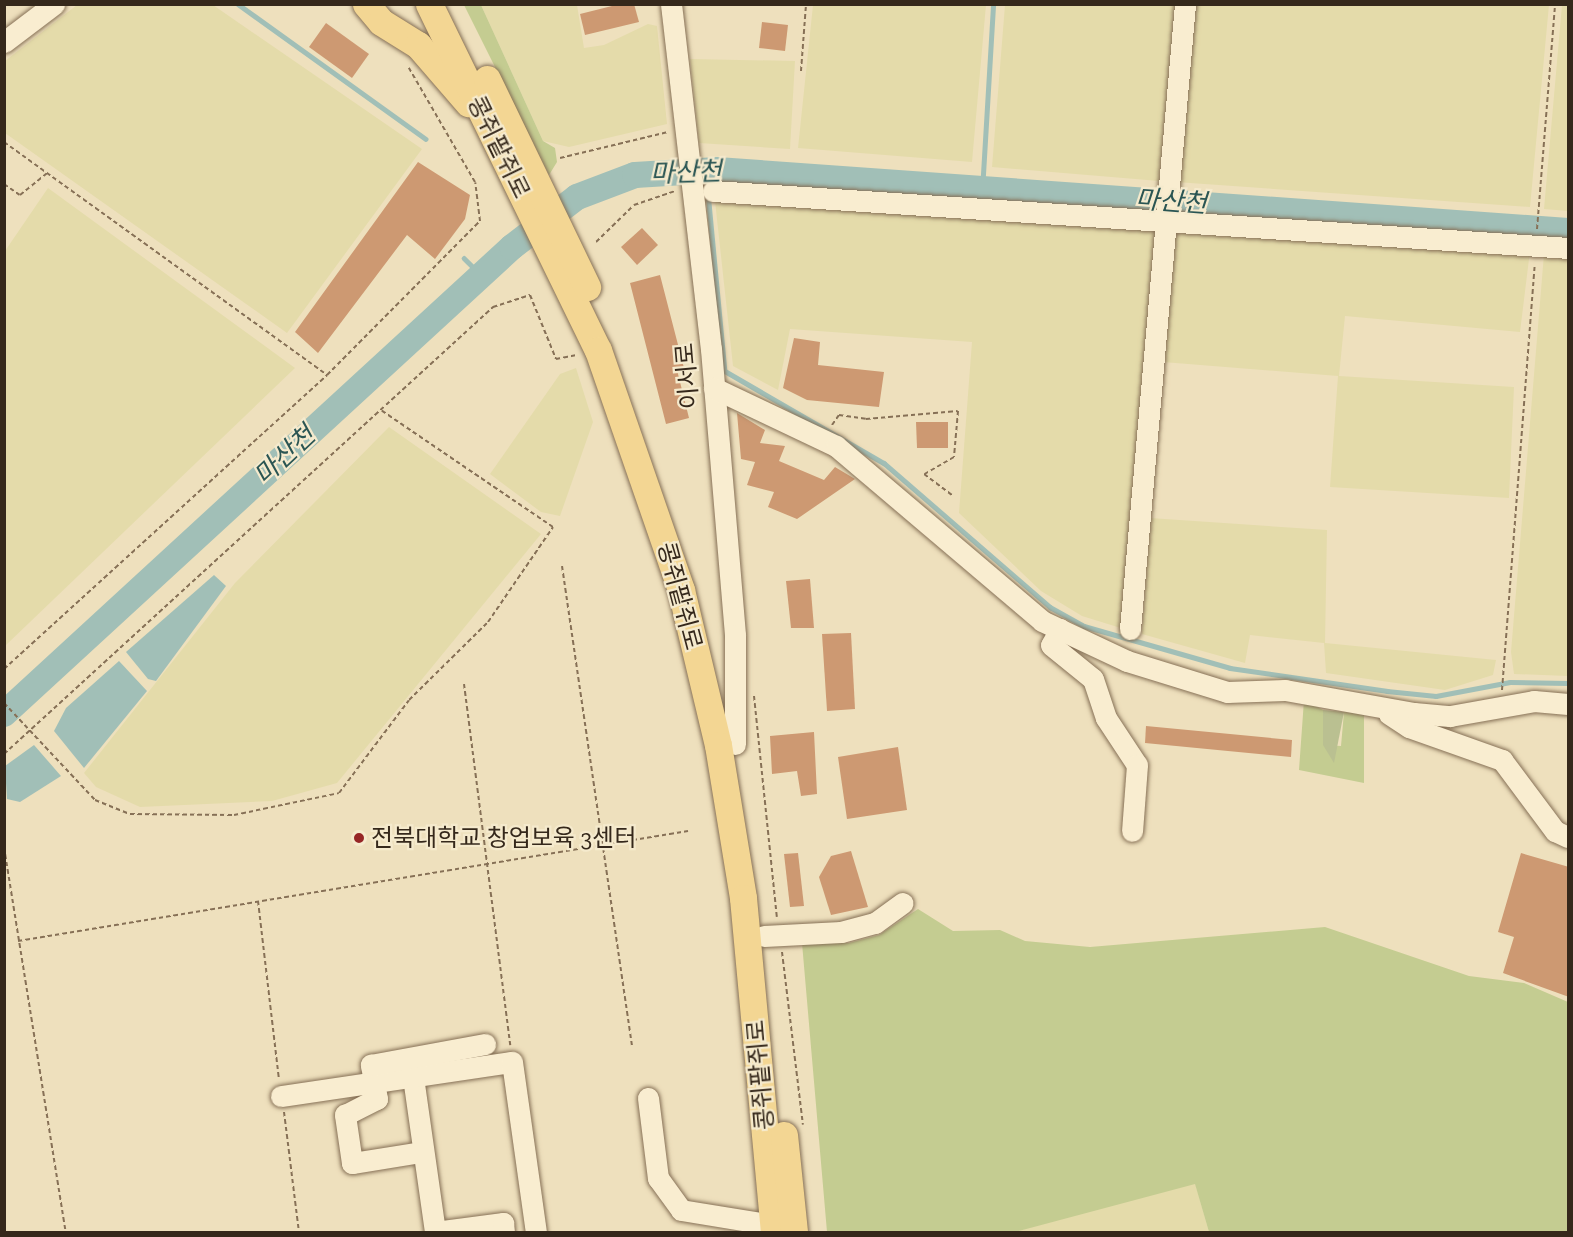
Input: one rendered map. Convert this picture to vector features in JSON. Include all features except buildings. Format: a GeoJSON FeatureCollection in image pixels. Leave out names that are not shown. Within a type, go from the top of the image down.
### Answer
{"type":"FeatureCollection","features":[{"type":"Feature","properties":{"kind":"main road","name":"콩쥐팥쥐로"},"geometry":{"type":"LineString","coordinates":[[429,4],[485,117],[531,189]]}},
{"type":"Feature","properties":{"kind":"main road","name":"콩쥐팥쥐로"},"geometry":{"type":"LineString","coordinates":[[450,4],[560,252],[598,350],[681,590],[718,745],[743,898],[781,1230]]}},
{"type":"Feature","properties":{"kind":"main road"},"geometry":{"type":"LineString","coordinates":[[374,13],[418,45],[485,117]]}},
{"type":"Feature","properties":{"kind":"main road","name":"콩쥐팥쥐로"},"geometry":{"type":"LineString","coordinates":[[560,252],[631,383],[677,526],[735,744],[772,935],[781,1230]]}},
{"type":"Feature","properties":{"kind":"street"},"geometry":{"type":"LineString","coordinates":[[4,42],[54,4]]}},
{"type":"Feature","properties":{"kind":"street","name":"이서로"},"geometry":{"type":"LineString","coordinates":[[671,4],[686,138],[699,189],[735,635],[735,744]]}},
{"type":"Feature","properties":{"kind":"street"},"geometry":{"type":"LineString","coordinates":[[1130,629],[1167,187],[1185,4]]}},
{"type":"Feature","properties":{"kind":"street"},"geometry":{"type":"LineString","coordinates":[[699,189],[1165,214],[1536,242],[1569,248]]}},
{"type":"Feature","properties":{"kind":"street"},"geometry":{"type":"LineString","coordinates":[[714,388],[836,446],[1042,621],[1127,661],[1227,692],[1285,690],[1450,716],[1534,701],[1569,704]]}},
{"type":"Feature","properties":{"kind":"street"},"geometry":{"type":"LineString","coordinates":[[1060,629],[1051,645],[1093,679],[1106,718],[1137,765],[1132,831]]}},
{"type":"Feature","properties":{"kind":"street"},"geometry":{"type":"LineString","coordinates":[[1376,706],[1408,727],[1502,760],[1554,831],[1569,837]]}},
{"type":"Feature","properties":{"kind":"street"},"geometry":{"type":"LineString","coordinates":[[772,935],[841,933],[875,923],[903,903]]}},
{"type":"Feature","properties":{"kind":"street"},"geometry":{"type":"LineString","coordinates":[[421,1152],[352,1163],[345,1115],[377,1099],[371,1065],[485,1044]]}},
{"type":"Feature","properties":{"kind":"street"},"geometry":{"type":"LineString","coordinates":[[282,1096],[512,1062],[536,1233]]}},
{"type":"Feature","properties":{"kind":"street"},"geometry":{"type":"LineString","coordinates":[[413,1077],[421,1152],[435,1233],[503,1223],[504,1233]]}},
{"type":"Feature","properties":{"kind":"street"},"geometry":{"type":"LineString","coordinates":[[648,1098],[658,1178],[681,1210],[781,1230]]}},
{"type":"Feature","properties":{"kind":"path"},"geometry":{"type":"LineString","coordinates":[[801,71],[806,4]]}},
{"type":"Feature","properties":{"kind":"path"},"geometry":{"type":"LineString","coordinates":[[1502,694],[1556,4]]}},
{"type":"Feature","properties":{"kind":"path"},"geometry":{"type":"LineString","coordinates":[[4,669],[327,375],[480,220],[475,182],[406,63]]}},
{"type":"Feature","properties":{"kind":"path"},"geometry":{"type":"LineString","coordinates":[[560,158],[686,138]]}},
{"type":"Feature","properties":{"kind":"path"},"geometry":{"type":"LineString","coordinates":[[4,142],[327,375]]}},
{"type":"Feature","properties":{"kind":"path"},"geometry":{"type":"LineString","coordinates":[[4,184],[20,195],[47,173]]}},
{"type":"Feature","properties":{"kind":"path"},"geometry":{"type":"LineString","coordinates":[[596,242],[634,205],[670,190],[699,189]]}},
{"type":"Feature","properties":{"kind":"path"},"geometry":{"type":"LineString","coordinates":[[4,754],[493,308],[530,295],[556,359],[598,350]]}},
{"type":"Feature","properties":{"kind":"path"},"geometry":{"type":"LineString","coordinates":[[4,703],[95,800],[130,814],[245,814],[339,793],[409,700],[489,622],[553,527],[382,411]]}},
{"type":"Feature","properties":{"kind":"path"},"geometry":{"type":"LineString","coordinates":[[835,421],[839,415],[866,419],[958,411],[954,457],[924,474],[953,496]]}},
{"type":"Feature","properties":{"kind":"path"},"geometry":{"type":"LineString","coordinates":[[562,566],[632,1047]]}},
{"type":"Feature","properties":{"kind":"path"},"geometry":{"type":"LineString","coordinates":[[753,683],[772,935],[804,1138]]}},
{"type":"Feature","properties":{"kind":"path"},"geometry":{"type":"LineString","coordinates":[[464,684],[512,1062]]}},
{"type":"Feature","properties":{"kind":"path"},"geometry":{"type":"LineString","coordinates":[[18,941],[602,841],[687,831]]}},
{"type":"Feature","properties":{"kind":"path"},"geometry":{"type":"LineString","coordinates":[[4,847],[66,1233]]}},
{"type":"Feature","properties":{"kind":"path"},"geometry":{"type":"LineString","coordinates":[[258,901],[299,1233]]}},
{"type":"Feature","properties":{"kind":"shaded area"},"geometry":{"type":"Polygon","coordinates":[[[77,5],[213,5],[422,149],[287,333],[5,133],[5,61],[77,5]]]}},
{"type":"Feature","properties":{"kind":"shaded area"},"geometry":{"type":"Polygon","coordinates":[[[481,5],[577,5],[584,48],[604,45],[648,24],[657,26],[667,124],[569,147],[543,141],[481,5]]]}},
{"type":"Feature","properties":{"kind":"shaded area"},"geometry":{"type":"Polygon","coordinates":[[[813,5],[986,5],[972,162],[798,148],[813,5]]]}},
{"type":"Feature","properties":{"kind":"shaded area"},"geometry":{"type":"Polygon","coordinates":[[[1005,5],[1178,5],[1159,181],[992,167],[1005,5]]]}},
{"type":"Feature","properties":{"kind":"shaded area"},"geometry":{"type":"Polygon","coordinates":[[[1192,5],[1549,5],[1530,207],[1176,182],[1192,5]]]}},
{"type":"Feature","properties":{"kind":"shaded area"},"geometry":{"type":"Polygon","coordinates":[[[1562,5],[1568,5],[1568,211],[1544,209],[1562,5]]]}},
{"type":"Feature","properties":{"kind":"shaded area"},"geometry":{"type":"Polygon","coordinates":[[[690,59],[795,61],[790,149],[699,143],[690,59]]]}},
{"type":"Feature","properties":{"kind":"shaded area"},"geometry":{"type":"Polygon","coordinates":[[[48,188],[295,368],[5,646],[5,251],[48,188]]]}},
{"type":"Feature","properties":{"kind":"shaded area"},"geometry":{"type":"Polygon","coordinates":[[[715,201],[1156,225],[1124,629],[1082,616],[1041,591],[959,513],[972,342],[790,329],[778,390],[733,366],[715,201]]]}},
{"type":"Feature","properties":{"kind":"shaded area"},"geometry":{"type":"Polygon","coordinates":[[[1171,225],[1530,251],[1520,332],[1345,316],[1339,376],[1514,387],[1509,498],[1330,487],[1338,376],[1163,362],[1171,225]]]}},
{"type":"Feature","properties":{"kind":"shaded area"},"geometry":{"type":"Polygon","coordinates":[[[1544,254],[1568,255],[1568,676],[1514,674],[1511,652],[1544,254]]]}},
{"type":"Feature","properties":{"kind":"shaded area"},"geometry":{"type":"Polygon","coordinates":[[[576,368],[593,422],[560,516],[541,512],[490,474],[560,374],[576,368]]]}},
{"type":"Feature","properties":{"kind":"shaded area"},"geometry":{"type":"Polygon","coordinates":[[[389,427],[541,534],[337,783],[272,801],[140,807],[96,787],[84,773],[235,583],[389,427]]]}},
{"type":"Feature","properties":{"kind":"shaded area"},"geometry":{"type":"Polygon","coordinates":[[[1150,518],[1327,530],[1325,643],[1496,660],[1493,675],[1445,690],[1326,673],[1324,643],[1250,635],[1245,663],[1142,634],[1150,518]]]}},
{"type":"Feature","properties":{"kind":"shaded area"},"geometry":{"type":"Polygon","coordinates":[[[1195,1183],[1209,1232],[1015,1232],[1097,1206],[1195,1183]]]}},
{"type":"Feature","properties":{"kind":"green space"},"geometry":{"type":"Polygon","coordinates":[[[464,5],[481,5],[543,141],[555,148],[557,162],[549,175],[464,5]]]}},
{"type":"Feature","properties":{"kind":"green space"},"geometry":{"type":"Polygon","coordinates":[[[1304,700],[1323,710],[1323,745],[1341,746],[1344,712],[1364,713],[1364,783],[1299,770],[1304,700]]]}},
{"type":"Feature","properties":{"kind":"green space"},"geometry":{"type":"Polygon","coordinates":[[[1323,710],[1344,712],[1334,763],[1323,745],[1323,710]]]}},
{"type":"Feature","properties":{"kind":"green space"},"geometry":{"type":"Polygon","coordinates":[[[918,909],[953,931],[1000,930],[1025,941],[1090,947],[1325,927],[1469,976],[1524,983],[1568,1002],[1568,1232],[1209,1232],[1195,1184],[1015,1232],[827,1232],[802,943],[849,943],[879,935],[918,909]]]}},
{"type":"Feature","properties":{"kind":"water"},"geometry":{"type":"Polygon","coordinates":[[[214,575],[226,586],[156,681],[148,679],[126,652],[214,575]]]}},
{"type":"Feature","properties":{"kind":"water"},"geometry":{"type":"Polygon","coordinates":[[[119,661],[147,691],[84,768],[54,731],[66,708],[119,661]]]}},
{"type":"Feature","properties":{"kind":"water"},"geometry":{"type":"Polygon","coordinates":[[[34,745],[61,776],[20,802],[7,799],[5,766],[34,745]]]}},
{"type":"Feature","properties":{"kind":"waterway"},"geometry":{"type":"LineString","coordinates":[[238,4],[426,139]]}},
{"type":"Feature","properties":{"kind":"waterway"},"geometry":{"type":"LineString","coordinates":[[982,191],[993,4]]}},
{"type":"Feature","properties":{"kind":"waterway","name":"마산천"},"geometry":{"type":"LineString","coordinates":[[4,714],[512,247],[577,197],[635,175],[717,170],[1568,231]]}},
{"type":"Feature","properties":{"kind":"waterway"},"geometry":{"type":"LineString","coordinates":[[706,171],[725,371],[884,463],[1050,607],[1084,626],[1230,668],[1436,696],[1510,682],[1568,683]]}},
{"type":"Feature","properties":{"kind":"waterway"},"geometry":{"type":"LineString","coordinates":[[464,258],[482,276]]}},
{"type":"Feature","properties":{"kind":"place","name":"전북대학교 창업보육 3센터"},"geometry":{"type":"Point","coordinates":[359,838]}}]}
